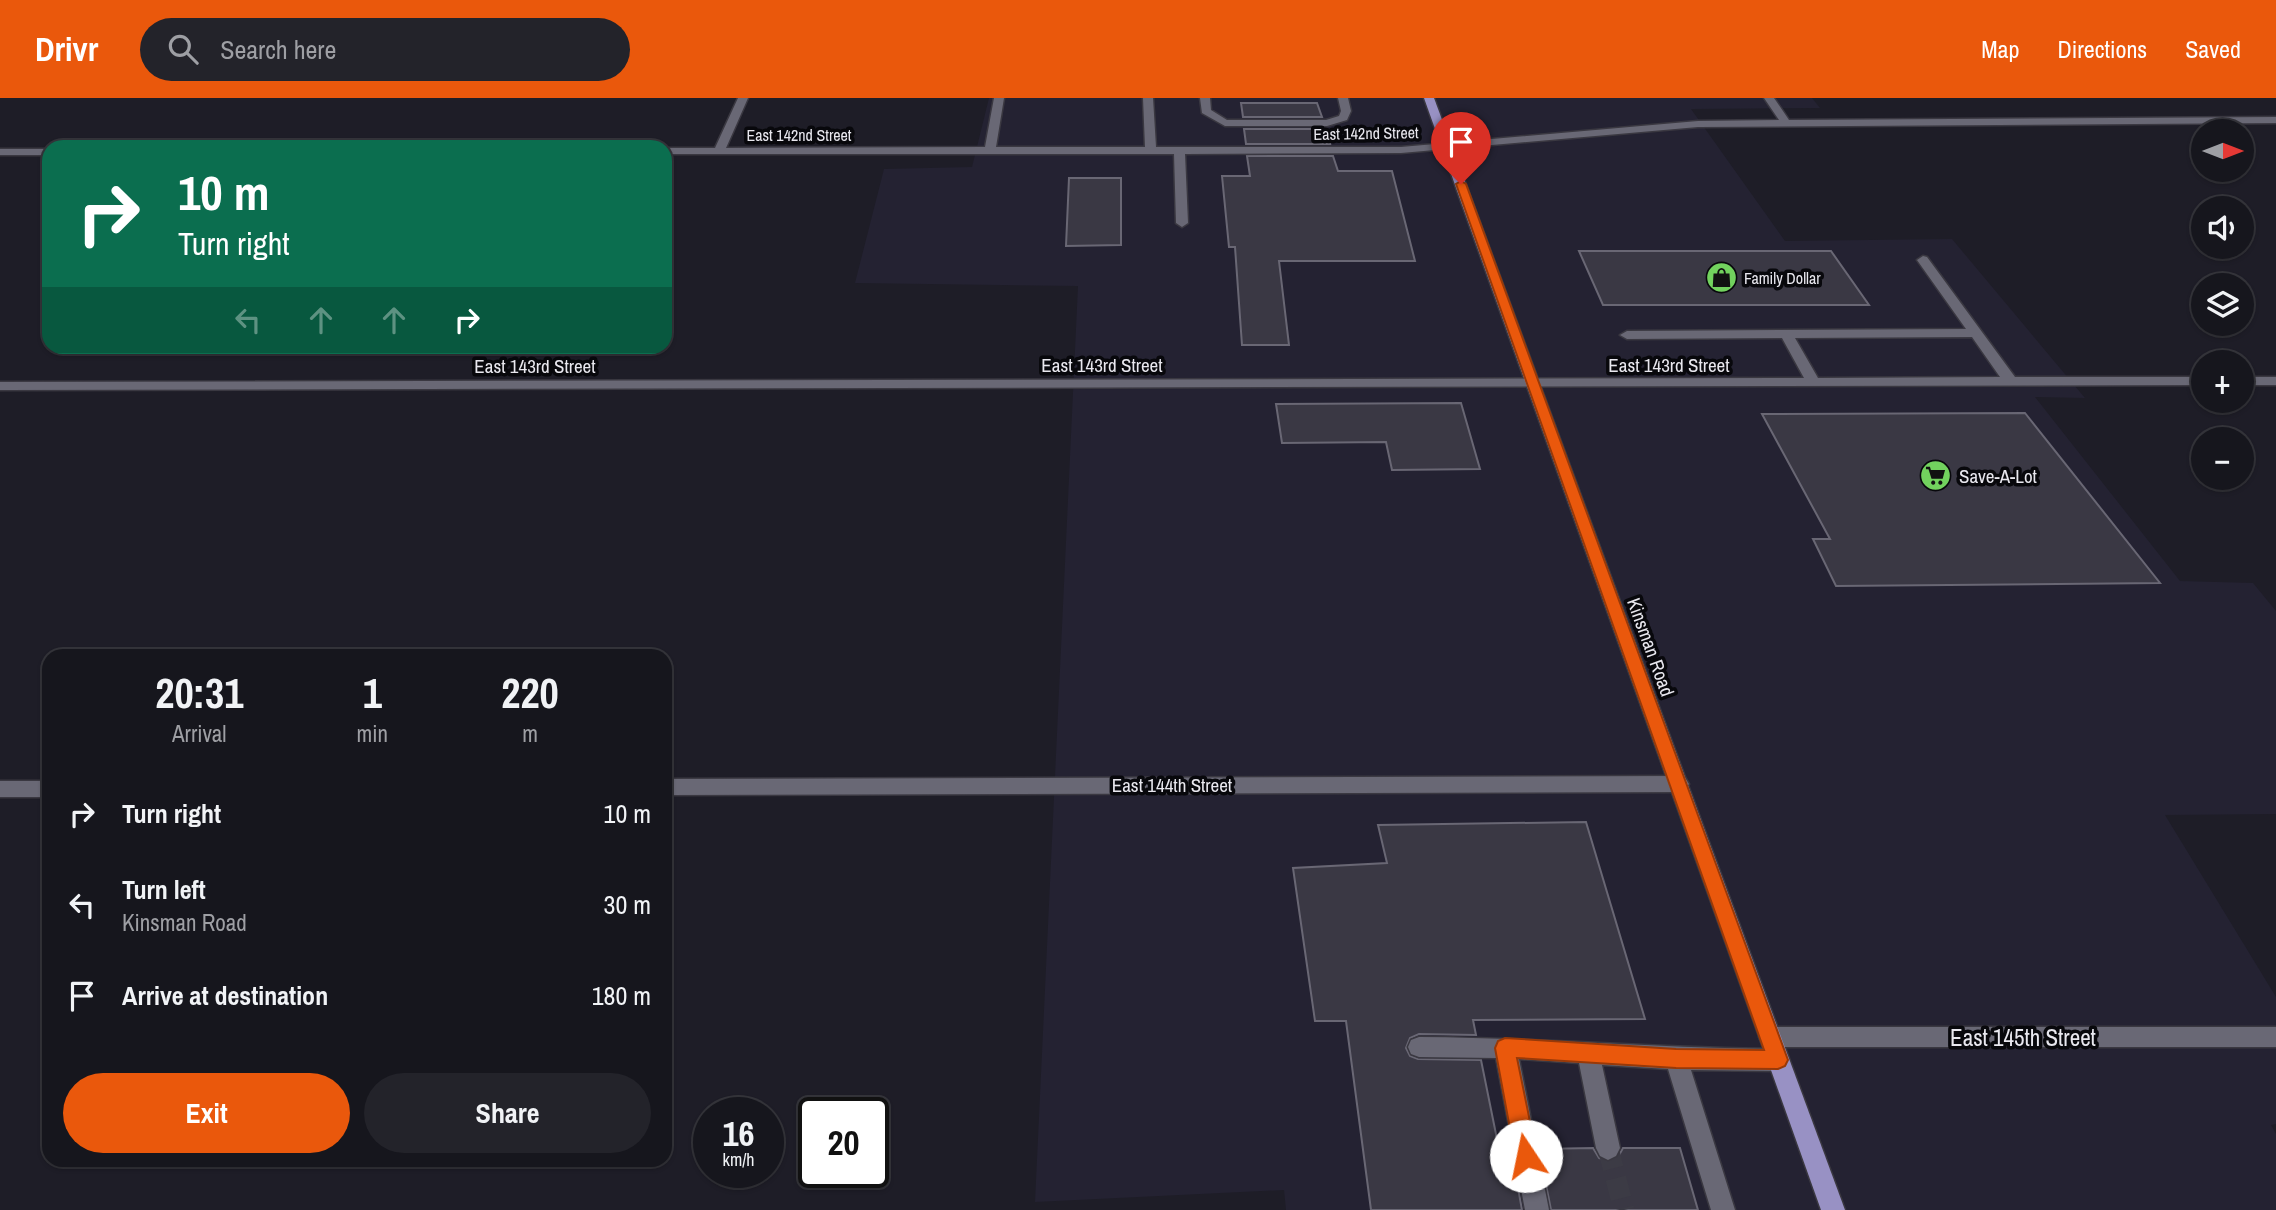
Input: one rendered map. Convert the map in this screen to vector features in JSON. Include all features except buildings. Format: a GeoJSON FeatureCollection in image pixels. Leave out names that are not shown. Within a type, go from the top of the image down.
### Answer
{"type":"FeatureCollection","features":[{"type":"Feature","properties":{"kind":"main road","name":"Kinsman Road"},"geometry":{"type":"LineString","coordinates":[[1429,98],[1833,1210]]}},
{"type":"Feature","properties":{"kind":"street"},"geometry":{"type":"LineString","coordinates":[[719,151],[743,98]]}},
{"type":"Feature","properties":{"kind":"street"},"geometry":{"type":"LineString","coordinates":[[990,151],[999,98]]}},
{"type":"Feature","properties":{"kind":"street"},"geometry":{"type":"LineString","coordinates":[[1148,98],[1151,150]]}},
{"type":"Feature","properties":{"kind":"street"},"geometry":{"type":"LineString","coordinates":[[1205,98],[1206,111],[1225,123],[1327,123],[1343,118],[1346,111],[1343,98]]}},
{"type":"Feature","properties":{"kind":"street"},"geometry":{"type":"LineString","coordinates":[[1769,98],[1786,122]]}},
{"type":"Feature","properties":{"kind":"street","name":"East 142nd Street"},"geometry":{"type":"LineString","coordinates":[[672,151],[1401,150],[1698,124],[2276,120]]}},
{"type":"Feature","properties":{"kind":"street"},"geometry":{"type":"LineString","coordinates":[[1179,150],[1182,223]]}},
{"type":"Feature","properties":{"kind":"street"},"geometry":{"type":"LineString","coordinates":[[0,152],[42,152]]}},
{"type":"Feature","properties":{"kind":"street"},"geometry":{"type":"LineString","coordinates":[[1923,260],[2011,382]]}},
{"type":"Feature","properties":{"kind":"street"},"geometry":{"type":"LineString","coordinates":[[1627,335],[1976,333]]}},
{"type":"Feature","properties":{"kind":"street"},"geometry":{"type":"LineString","coordinates":[[1786,334],[1814,383]]}},
{"type":"Feature","properties":{"kind":"street"},"geometry":{"type":"LineString","coordinates":[[2254,381],[2276,381]]}},
{"type":"Feature","properties":{"kind":"street","name":"East 143rd Street"},"geometry":{"type":"LineString","coordinates":[[0,386],[2191,382]]}},
{"type":"Feature","properties":{"kind":"street","name":"East 144th Street"},"geometry":{"type":"LineString","coordinates":[[672,787],[1679,784]]}},
{"type":"Feature","properties":{"kind":"street"},"geometry":{"type":"LineString","coordinates":[[0,789],[42,789]]}},
{"type":"Feature","properties":{"kind":"street","name":"East 145th Street"},"geometry":{"type":"LineString","coordinates":[[1770,1037],[2276,1037]]}},
{"type":"Feature","properties":{"kind":"street"},"geometry":{"type":"LineString","coordinates":[[1419,1047],[1505,1048],[1676,1059],[1778,1060]]}},
{"type":"Feature","properties":{"kind":"street"},"geometry":{"type":"LineString","coordinates":[[1505,1048],[1537,1210]]}},
{"type":"Feature","properties":{"kind":"street"},"geometry":{"type":"LineString","coordinates":[[1588,1053],[1608,1148]]}},
{"type":"Feature","properties":{"kind":"street"},"geometry":{"type":"LineString","coordinates":[[1676,1059],[1723,1210]]}},
{"type":"Feature","properties":{"kind":"shaded area"},"geometry":{"type":"Polygon","coordinates":[[[989,98],[1812,98],[1820,108],[1691,109],[1785,241],[1952,239],[2085,398],[2035,397],[2180,581],[2253,583],[2276,611],[2276,814],[2165,815],[2276,997],[2276,1124],[2271,1125],[2276,1134],[2276,1210],[1286,1210],[1284,1190],[1035,1202],[1078,286],[855,283],[884,169],[972,167],[989,98]]]}},
{"type":"Feature","properties":{"kind":"tunnel"},"geometry":{"type":"LineString","coordinates":[[1608,1148],[1624,1210]]}},
{"type":"Feature","properties":{"kind":"place","name":"Family Dollar"},"geometry":{"type":"Point","coordinates":[1721,278]}},
{"type":"Feature","properties":{"kind":"place","name":"Save-A-Lot"},"geometry":{"type":"Point","coordinates":[1936,476]}},
{"type":"Feature","properties":{"kind":"route"},"geometry":{"type":"LineString","coordinates":[[1461,184],[1778,1060],[1676,1059],[1505,1048],[1526,1156]]}}]}
